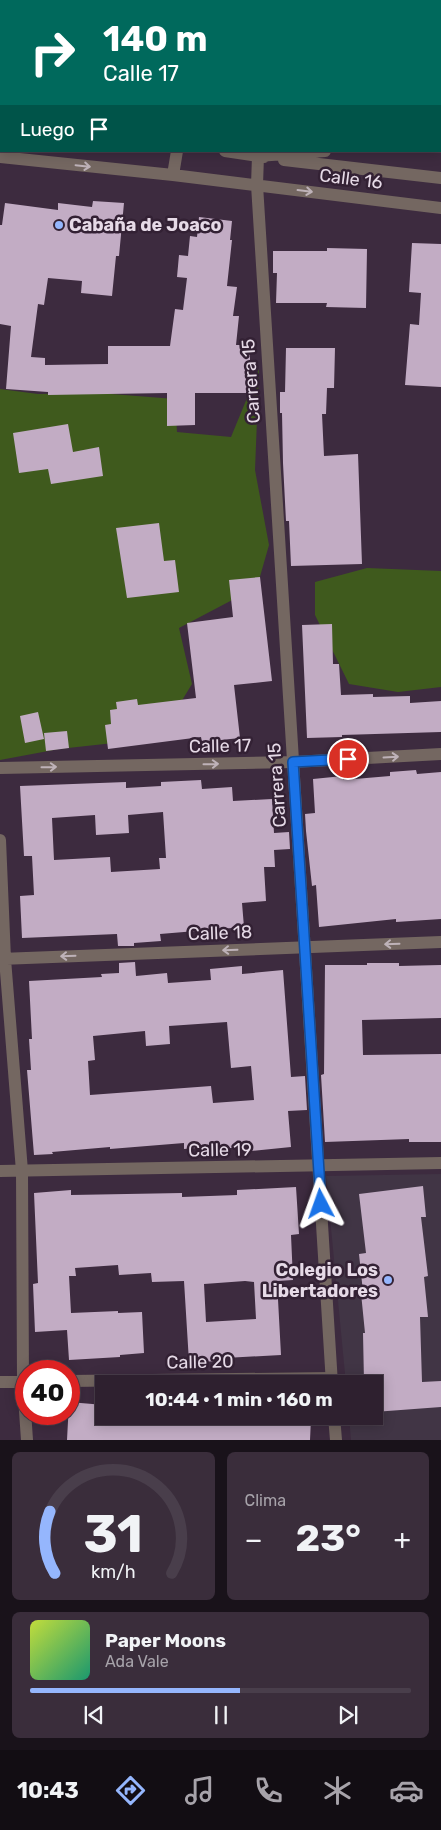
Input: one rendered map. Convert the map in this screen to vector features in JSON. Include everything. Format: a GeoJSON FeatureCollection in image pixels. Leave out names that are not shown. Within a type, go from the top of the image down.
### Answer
{"type":"FeatureCollection","features":[{"type":"Feature","properties":{"kind":"street"},"geometry":{"type":"LineString","coordinates":[[173,175],[177,152]]}},
{"type":"Feature","properties":{"kind":"street","name":"Calle 16"},"geometry":{"type":"LineString","coordinates":[[232,152],[441,178]]}},
{"type":"Feature","properties":{"kind":"street"},"geometry":{"type":"LineString","coordinates":[[258,156],[312,152]]}},
{"type":"Feature","properties":{"kind":"street","name":"Carrera 15"},"geometry":{"type":"LineString","coordinates":[[258,156],[257,185],[332,1375]]}},
{"type":"Feature","properties":{"kind":"street","name":"Calle 16"},"geometry":{"type":"LineString","coordinates":[[0,157],[65,158],[173,175],[441,208]]}},
{"type":"Feature","properties":{"kind":"street"},"geometry":{"type":"LineString","coordinates":[[428,207],[441,198]]}},
{"type":"Feature","properties":{"kind":"street","name":"Calle 17"},"geometry":{"type":"LineString","coordinates":[[0,768],[293,762],[441,754]]}},
{"type":"Feature","properties":{"kind":"street"},"geometry":{"type":"LineString","coordinates":[[0,840],[3,959],[22,1171],[25,1360]]}},
{"type":"Feature","properties":{"kind":"street","name":"Calle 18"},"geometry":{"type":"LineString","coordinates":[[3,959],[441,942]]}},
{"type":"Feature","properties":{"kind":"street","name":"Calle 19"},"geometry":{"type":"LineString","coordinates":[[0,1172],[441,1163]]}},
{"type":"Feature","properties":{"kind":"street","name":"Calle 20"},"geometry":{"type":"LineString","coordinates":[[80,1381],[95,1381]]}},
{"type":"Feature","properties":{"kind":"street"},"geometry":{"type":"LineString","coordinates":[[0,1382],[15,1382]]}},
{"type":"Feature","properties":{"kind":"street"},"geometry":{"type":"LineString","coordinates":[[26,1425],[26,1440]]}},
{"type":"Feature","properties":{"kind":"street"},"geometry":{"type":"LineString","coordinates":[[335,1425],[336,1440]]}},
{"type":"Feature","properties":{"kind":"shaded area","name":"Colegio Los Libertadores"},"geometry":{"type":"Polygon","coordinates":[[[441,1174],[441,1440],[351,1440],[350,1425],[383,1425],[383,1375],[345,1375],[326,1176],[441,1174]]]}},
{"type":"Feature","properties":{"kind":"green space"},"geometry":{"type":"Polygon","coordinates":[[[259,369],[255,470],[269,545],[257,587],[179,628],[192,684],[159,738],[59,749],[0,760],[0,389],[38,394],[99,393],[175,399],[177,432],[231,437],[259,369]]]}},
{"type":"Feature","properties":{"kind":"green space"},"geometry":{"type":"Polygon","coordinates":[[[367,568],[441,571],[441,687],[398,692],[349,684],[315,615],[315,582],[367,568]]]}},
{"type":"Feature","properties":{"kind":"building"},"geometry":{"type":"Polygon","coordinates":[[[93,201],[124,203],[119,256],[116,256],[112,296],[81,293],[82,281],[48,278],[44,305],[38,304],[31,357],[45,358],[45,365],[108,364],[108,346],[170,346],[175,309],[183,310],[187,278],[177,277],[179,255],[188,256],[190,236],[197,237],[199,217],[232,221],[227,286],[237,287],[233,316],[239,316],[236,345],[250,345],[250,393],[195,393],[195,425],[167,426],[167,393],[48,395],[48,392],[6,389],[11,326],[0,324],[0,225],[2,225],[5,203],[58,210],[58,203],[92,207],[93,201]]]}},
{"type":"Feature","properties":{"kind":"building"},"geometry":{"type":"Polygon","coordinates":[[[412,243],[441,244],[441,387],[405,385],[410,324],[419,325],[421,293],[409,292],[412,243]]]}},
{"type":"Feature","properties":{"kind":"building"},"geometry":{"type":"Polygon","coordinates":[[[327,248],[367,249],[366,308],[326,307],[327,303],[276,303],[277,273],[273,273],[273,251],[327,251],[327,248]]]}},
{"type":"Feature","properties":{"kind":"building"},"geometry":{"type":"Polygon","coordinates":[[[286,348],[335,348],[334,388],[327,388],[326,414],[322,414],[324,456],[358,454],[362,564],[291,566],[289,521],[286,521],[282,413],[280,413],[280,392],[285,392],[286,348]]]}},
{"type":"Feature","properties":{"kind":"building"},"geometry":{"type":"Polygon","coordinates":[[[68,424],[73,452],[99,447],[103,476],[51,484],[48,469],[19,473],[13,433],[68,424]]]}},
{"type":"Feature","properties":{"kind":"building"},"geometry":{"type":"Polygon","coordinates":[[[159,523],[164,561],[175,560],[179,592],[127,598],[116,528],[159,523]]]}},
{"type":"Feature","properties":{"kind":"building"},"geometry":{"type":"Polygon","coordinates":[[[260,577],[272,681],[234,685],[240,738],[202,742],[201,737],[108,749],[105,725],[111,724],[110,710],[117,709],[116,702],[137,699],[138,705],[196,698],[187,623],[233,617],[229,580],[260,577]]]}},
{"type":"Feature","properties":{"kind":"building"},"geometry":{"type":"Polygon","coordinates":[[[332,624],[333,664],[339,664],[341,695],[373,694],[373,697],[410,696],[410,703],[441,701],[441,732],[307,738],[302,625],[332,624]]]}},
{"type":"Feature","properties":{"kind":"building"},"geometry":{"type":"Polygon","coordinates":[[[38,712],[44,739],[25,743],[20,716],[38,712]]]}},
{"type":"Feature","properties":{"kind":"building"},"geometry":{"type":"Polygon","coordinates":[[[67,731],[69,748],[46,751],[44,733],[67,731]]]}},
{"type":"Feature","properties":{"kind":"building"},"geometry":{"type":"Polygon","coordinates":[[[416,770],[417,774],[441,772],[441,919],[396,922],[396,919],[319,927],[316,885],[312,886],[305,814],[315,813],[313,779],[343,776],[343,780],[390,776],[390,772],[416,770]]]}},
{"type":"Feature","properties":{"kind":"building"},"geometry":{"type":"Polygon","coordinates":[[[201,780],[202,789],[232,787],[233,801],[272,799],[274,833],[289,832],[290,849],[274,850],[275,867],[264,867],[266,901],[242,903],[244,927],[160,934],[161,941],[134,943],[134,946],[118,946],[117,934],[22,938],[20,896],[34,895],[32,856],[24,856],[20,786],[126,782],[126,788],[161,786],[161,782],[201,780]],[[163,812],[128,815],[129,833],[96,835],[95,815],[52,818],[54,860],[110,857],[111,872],[160,869],[159,858],[166,858],[163,812]]]}},
{"type":"Feature","properties":{"kind":"building"},"geometry":{"type":"Polygon","coordinates":[[[135,962],[136,976],[167,973],[168,983],[211,980],[210,969],[242,966],[242,974],[283,970],[291,1077],[305,1076],[307,1110],[288,1111],[291,1147],[251,1151],[251,1146],[220,1149],[220,1146],[184,1149],[184,1143],[110,1149],[110,1147],[34,1155],[27,1070],[31,1070],[29,1039],[32,1039],[29,981],[102,977],[101,974],[119,973],[119,963],[135,962]],[[227,1022],[169,1026],[170,1044],[146,1046],[145,1031],[93,1036],[95,1060],[88,1061],[90,1095],[211,1086],[213,1103],[254,1100],[251,1066],[231,1068],[227,1022]]]}},
{"type":"Feature","properties":{"kind":"building"},"geometry":{"type":"Polygon","coordinates":[[[367,963],[399,963],[399,966],[441,965],[441,1018],[362,1020],[363,1055],[441,1054],[441,1142],[409,1142],[409,1139],[325,1142],[321,1075],[324,1074],[325,965],[367,965],[367,963]]]}},
{"type":"Feature","properties":{"kind":"building"},"geometry":{"type":"Polygon","coordinates":[[[423,1186],[426,1217],[421,1217],[428,1276],[424,1277],[428,1317],[420,1317],[422,1382],[441,1381],[441,1407],[383,1411],[383,1375],[364,1375],[363,1333],[365,1333],[359,1254],[366,1253],[359,1194],[423,1186]]]}},
{"type":"Feature","properties":{"kind":"building"},"geometry":{"type":"Polygon","coordinates":[[[296,1187],[299,1234],[291,1235],[293,1280],[277,1281],[281,1355],[225,1358],[226,1361],[189,1362],[184,1281],[152,1282],[151,1273],[119,1275],[118,1265],[75,1268],[76,1276],[69,1276],[71,1313],[142,1312],[144,1353],[120,1355],[120,1357],[69,1360],[67,1330],[35,1332],[33,1284],[38,1283],[34,1193],[71,1190],[71,1195],[182,1193],[182,1197],[237,1195],[237,1190],[296,1187]],[[254,1282],[204,1284],[206,1322],[256,1319],[254,1282]]]}},
{"type":"Feature","properties":{"kind":"building"},"geometry":{"type":"Polygon","coordinates":[[[80,1403],[95,1404],[95,1425],[311,1425],[310,1440],[67,1440],[68,1425],[80,1425],[80,1403]]]}},
{"type":"Feature","properties":{"kind":"place","name":"Cabaña de Joaco"},"geometry":{"type":"Point","coordinates":[59,225]}},
{"type":"Feature","properties":{"kind":"place","name":"Colegio Los Libertadores"},"geometry":{"type":"Point","coordinates":[388,1280]}},
{"type":"Feature","properties":{"kind":"route"},"geometry":{"type":"LineString","coordinates":[[321,1204],[293,762],[348,759]]}}]}
